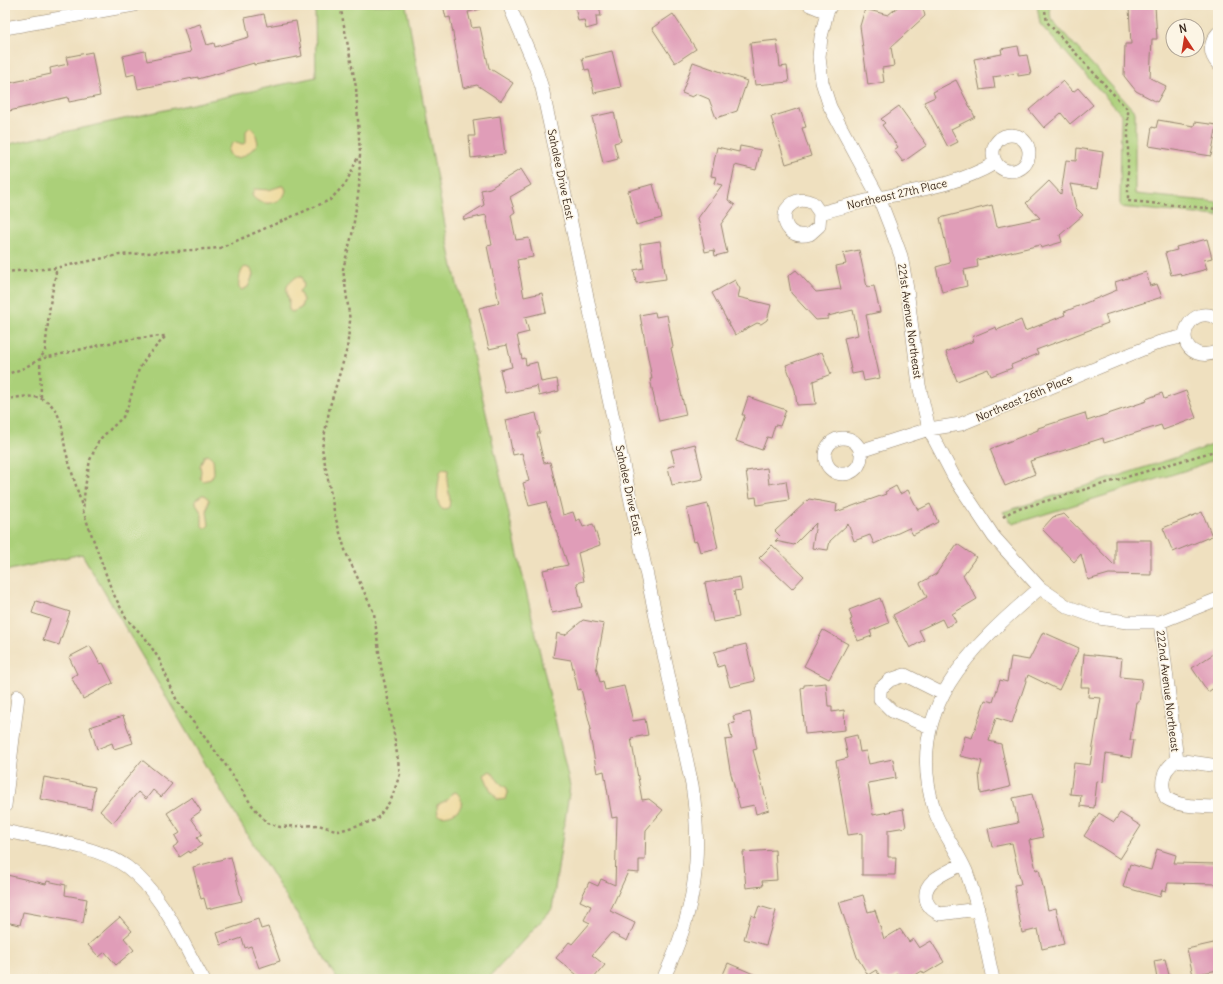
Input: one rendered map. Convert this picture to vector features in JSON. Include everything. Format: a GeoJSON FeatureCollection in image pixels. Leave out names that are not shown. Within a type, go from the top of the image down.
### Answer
{"type":"FeatureCollection","features":[{"type":"Feature","properties":{"kind":"street"},"geometry":{"type":"LineString","coordinates":[[5,28],[134,5]]}},
{"type":"Feature","properties":{"kind":"street","name":"Sahalee Drive East"},"geometry":{"type":"LineString","coordinates":[[508,5],[535,66],[542,88],[692,785],[697,818],[697,857],[693,893],[683,934],[663,979]]}},
{"type":"Feature","properties":{"kind":"street"},"geometry":{"type":"LineString","coordinates":[[810,5],[829,8]]}},
{"type":"Feature","properties":{"kind":"street","name":"221st Avenue Northeast"},"geometry":{"type":"LineString","coordinates":[[829,8],[821,37],[819,58],[822,82],[830,107],[879,198],[901,256],[907,289],[919,385],[929,429],[954,477],[994,537],[1040,588],[1068,607],[1099,618],[1127,622],[1160,622]]}},
{"type":"Feature","properties":{"kind":"street"},"geometry":{"type":"LineString","coordinates":[[1218,33],[1211,45],[1213,58],[1218,64]]}},
{"type":"Feature","properties":{"kind":"street","name":"Northeast 27th Place"},"geometry":{"type":"LineString","coordinates":[[820,213],[879,198],[919,192],[939,186],[986,168],[995,163]]}},
{"type":"Feature","properties":{"kind":"street"},"geometry":{"type":"LineString","coordinates":[[1218,320],[1211,316],[1198,316],[1189,324],[1185,336],[1189,347],[1200,354],[1212,354],[1218,351]]}},
{"type":"Feature","properties":{"kind":"street","name":"Northeast 26th Place"},"geometry":{"type":"LineString","coordinates":[[860,451],[929,429],[961,424],[1160,342],[1185,336]]}},
{"type":"Feature","properties":{"kind":"street"},"geometry":{"type":"LineString","coordinates":[[993,979],[978,909],[962,864],[935,811],[927,784],[930,727],[943,694],[963,662],[995,627],[1040,588]]}},
{"type":"Feature","properties":{"kind":"street"},"geometry":{"type":"LineString","coordinates":[[1160,622],[1218,599]]}},
{"type":"Feature","properties":{"kind":"street","name":"222nd Avenue Northeast"},"geometry":{"type":"LineString","coordinates":[[1160,622],[1177,760]]}},
{"type":"Feature","properties":{"kind":"street"},"geometry":{"type":"LineString","coordinates":[[930,727],[892,711],[880,699],[880,689],[890,680],[905,675],[943,694]]}},
{"type":"Feature","properties":{"kind":"street"},"geometry":{"type":"LineString","coordinates":[[5,806],[18,696]]}},
{"type":"Feature","properties":{"kind":"street","name":"222nd Avenue Northeast"},"geometry":{"type":"LineString","coordinates":[[1218,766],[1177,760],[1167,768],[1164,773],[1162,786],[1166,798],[1182,805],[1218,807]]}},
{"type":"Feature","properties":{"kind":"street"},"geometry":{"type":"LineString","coordinates":[[5,831],[85,848],[109,857],[126,866],[157,898],[203,979]]}},
{"type":"Feature","properties":{"kind":"street"},"geometry":{"type":"LineString","coordinates":[[962,864],[929,884],[926,890],[926,902],[934,912],[940,914],[978,909]]}},
{"type":"Feature","properties":{"kind":"path"},"geometry":{"type":"LineString","coordinates":[[5,400],[23,395],[41,397],[53,406],[62,425],[66,448],[83,512],[100,561],[126,618],[146,639],[159,659],[177,701],[226,764],[252,804],[267,823],[280,827],[318,825],[338,831],[376,820],[391,800],[400,774],[391,716],[381,667],[374,613],[346,553],[335,516],[322,448],[330,406],[347,348],[350,321],[343,269],[352,235],[359,188],[360,154],[356,87],[340,5]]}},
{"type":"Feature","properties":{"kind":"path"},"geometry":{"type":"LineString","coordinates":[[1044,5],[1047,22],[1128,110],[1128,201],[1218,209]]}},
{"type":"Feature","properties":{"kind":"path"},"geometry":{"type":"LineString","coordinates":[[5,272],[54,268],[119,255],[220,248],[330,200],[346,183],[360,154]]}},
{"type":"Feature","properties":{"kind":"path"},"geometry":{"type":"LineString","coordinates":[[41,397],[40,359],[45,351],[50,304],[56,273],[54,268]]}},
{"type":"Feature","properties":{"kind":"path"},"geometry":{"type":"LineString","coordinates":[[5,374],[24,368],[40,359],[117,342],[151,336],[166,336],[148,355],[139,369],[128,406],[122,417],[99,440],[90,460],[85,487],[83,512]]}},
{"type":"Feature","properties":{"kind":"path"},"geometry":{"type":"LineString","coordinates":[[1003,517],[1012,512],[1218,450]]}},
{"type":"Feature","properties":{"kind":"green space"},"geometry":{"type":"Polygon","coordinates":[[[315,5],[406,5],[450,253],[570,786],[552,909],[488,979],[337,979],[239,821],[82,554],[5,571],[5,145],[316,77],[315,5]]]}},
{"type":"Feature","properties":{"kind":"green space"},"geometry":{"type":"Polygon","coordinates":[[[1037,5],[1049,5],[1051,19],[1135,112],[1135,194],[1218,202],[1218,216],[1120,207],[1121,114],[1040,24],[1037,5]]]}},
{"type":"Feature","properties":{"kind":"green space"},"geometry":{"type":"Polygon","coordinates":[[[1218,443],[1218,458],[1190,469],[1013,524],[1003,512],[1184,455],[1218,443]]]}},
{"type":"Feature","properties":{"kind":"sand"},"geometry":{"type":"Polygon","coordinates":[[[250,127],[255,131],[258,143],[243,156],[234,158],[230,155],[228,150],[233,143],[246,143],[246,131],[250,127]]]}},
{"type":"Feature","properties":{"kind":"sand"},"geometry":{"type":"Polygon","coordinates":[[[284,186],[286,190],[281,199],[276,202],[260,202],[252,195],[254,189],[269,190],[284,186]]]}},
{"type":"Feature","properties":{"kind":"sand"},"geometry":{"type":"Polygon","coordinates":[[[245,267],[251,269],[253,275],[248,287],[242,290],[239,288],[239,280],[245,267]]]}},
{"type":"Feature","properties":{"kind":"sand"},"geometry":{"type":"Polygon","coordinates":[[[296,277],[302,277],[304,286],[299,291],[303,300],[301,308],[292,312],[289,310],[287,287],[296,277]]]}},
{"type":"Feature","properties":{"kind":"sand"},"geometry":{"type":"Polygon","coordinates":[[[209,455],[213,459],[214,473],[211,479],[203,481],[200,478],[200,466],[204,456],[209,455]]]}},
{"type":"Feature","properties":{"kind":"sand"},"geometry":{"type":"Polygon","coordinates":[[[443,469],[448,470],[447,481],[450,500],[449,507],[444,510],[439,503],[438,498],[440,472],[443,469]]]}},
{"type":"Feature","properties":{"kind":"sand"},"geometry":{"type":"Polygon","coordinates":[[[202,495],[205,495],[209,500],[207,512],[209,525],[205,529],[202,526],[202,515],[196,503],[196,499],[202,495]]]}},
{"type":"Feature","properties":{"kind":"sand"},"geometry":{"type":"Polygon","coordinates":[[[490,771],[507,788],[508,793],[506,799],[498,800],[490,789],[484,775],[490,771]]]}},
{"type":"Feature","properties":{"kind":"sand"},"geometry":{"type":"Polygon","coordinates":[[[456,792],[462,802],[458,810],[449,815],[438,815],[437,805],[447,800],[452,793],[456,792]]]}},
{"type":"Feature","properties":{"kind":"building"},"geometry":{"type":"Polygon","coordinates":[[[443,5],[480,5],[481,9],[468,12],[472,28],[480,27],[489,68],[513,83],[501,101],[477,85],[463,88],[450,17],[446,18],[443,5]]]}},
{"type":"Feature","properties":{"kind":"building"},"geometry":{"type":"Polygon","coordinates":[[[575,5],[599,5],[601,16],[596,16],[597,26],[586,29],[584,20],[578,21],[575,5]]]}},
{"type":"Feature","properties":{"kind":"building"},"geometry":{"type":"Polygon","coordinates":[[[900,5],[922,5],[925,16],[891,47],[894,66],[882,68],[884,82],[868,85],[860,26],[865,9],[888,15],[900,5]]]}},
{"type":"Feature","properties":{"kind":"building"},"geometry":{"type":"Polygon","coordinates":[[[1135,5],[1155,5],[1157,39],[1152,39],[1150,78],[1166,86],[1157,102],[1136,91],[1124,76],[1125,44],[1131,44],[1129,7],[1135,7],[1135,5]]]}},
{"type":"Feature","properties":{"kind":"building"},"geometry":{"type":"Polygon","coordinates":[[[264,14],[267,26],[296,21],[302,56],[254,65],[254,63],[198,79],[198,77],[138,89],[135,74],[127,76],[123,56],[145,51],[147,61],[191,52],[184,29],[200,24],[207,45],[214,43],[215,47],[249,37],[245,18],[264,14]]]}},
{"type":"Feature","properties":{"kind":"building"},"geometry":{"type":"Polygon","coordinates":[[[673,14],[696,49],[675,63],[652,28],[673,14]]]}},
{"type":"Feature","properties":{"kind":"building"},"geometry":{"type":"Polygon","coordinates":[[[777,40],[780,67],[787,66],[789,82],[755,85],[750,43],[777,40]]]}},
{"type":"Feature","properties":{"kind":"building"},"geometry":{"type":"Polygon","coordinates":[[[1018,46],[1020,56],[1027,55],[1031,74],[1018,76],[1018,73],[993,77],[995,88],[980,90],[974,59],[1002,54],[1001,49],[1018,46]]]}},
{"type":"Feature","properties":{"kind":"building"},"geometry":{"type":"Polygon","coordinates":[[[612,51],[621,87],[594,93],[589,69],[585,70],[582,58],[612,51]]]}},
{"type":"Feature","properties":{"kind":"building"},"geometry":{"type":"Polygon","coordinates":[[[92,52],[100,96],[69,102],[68,97],[5,112],[5,84],[51,74],[50,68],[68,64],[66,57],[92,52]]]}},
{"type":"Feature","properties":{"kind":"building"},"geometry":{"type":"Polygon","coordinates":[[[693,62],[747,81],[737,111],[716,118],[709,99],[697,94],[692,97],[682,93],[693,62]]]}},
{"type":"Feature","properties":{"kind":"building"},"geometry":{"type":"Polygon","coordinates":[[[956,80],[975,117],[951,129],[958,142],[948,147],[924,102],[935,97],[933,92],[956,80]]]}},
{"type":"Feature","properties":{"kind":"building"},"geometry":{"type":"Polygon","coordinates":[[[1063,81],[1073,92],[1078,88],[1093,105],[1070,124],[1061,113],[1044,128],[1029,110],[1063,81]]]}},
{"type":"Feature","properties":{"kind":"building"},"geometry":{"type":"Polygon","coordinates":[[[899,106],[927,145],[903,162],[894,150],[898,147],[882,125],[885,123],[881,119],[899,106]]]}},
{"type":"Feature","properties":{"kind":"building"},"geometry":{"type":"Polygon","coordinates":[[[800,108],[806,127],[802,128],[811,156],[786,164],[771,117],[800,108]]]}},
{"type":"Feature","properties":{"kind":"building"},"geometry":{"type":"Polygon","coordinates":[[[614,112],[621,141],[614,143],[618,159],[603,163],[592,117],[614,112]]]}},
{"type":"Feature","properties":{"kind":"building"},"geometry":{"type":"Polygon","coordinates":[[[500,116],[505,154],[471,158],[469,136],[475,136],[473,120],[500,116]]]}},
{"type":"Feature","properties":{"kind":"building"},"geometry":{"type":"Polygon","coordinates":[[[1158,120],[1194,126],[1195,122],[1217,125],[1211,156],[1149,146],[1152,127],[1156,128],[1158,120]]]}},
{"type":"Feature","properties":{"kind":"building"},"geometry":{"type":"Polygon","coordinates":[[[740,146],[761,150],[756,170],[735,165],[728,200],[735,205],[721,224],[727,253],[715,256],[714,250],[705,252],[698,218],[722,185],[714,183],[716,177],[711,176],[717,147],[739,152],[740,146]]]}},
{"type":"Feature","properties":{"kind":"building"},"geometry":{"type":"Polygon","coordinates":[[[1077,148],[1103,152],[1098,188],[1070,184],[1076,208],[1083,215],[1060,235],[1062,242],[1041,248],[1040,245],[977,260],[978,267],[964,270],[967,286],[942,292],[936,267],[950,263],[940,218],[992,205],[997,227],[1040,218],[1026,203],[1049,181],[1061,194],[1066,160],[1076,161],[1077,148]]]}},
{"type":"Feature","properties":{"kind":"building"},"geometry":{"type":"Polygon","coordinates":[[[521,169],[531,185],[510,197],[515,212],[511,215],[516,240],[529,238],[533,257],[517,260],[524,297],[542,293],[546,312],[525,317],[529,332],[517,335],[522,359],[525,358],[526,365],[537,362],[541,382],[557,379],[559,391],[539,396],[537,386],[505,393],[500,370],[512,367],[507,345],[489,349],[479,308],[499,303],[487,246],[492,245],[486,215],[464,220],[463,218],[484,205],[481,190],[490,188],[521,169]]]}},
{"type":"Feature","properties":{"kind":"building"},"geometry":{"type":"Polygon","coordinates":[[[653,184],[662,218],[636,225],[628,191],[653,184]]]}},
{"type":"Feature","properties":{"kind":"building"},"geometry":{"type":"Polygon","coordinates":[[[1207,239],[1212,258],[1204,260],[1207,269],[1181,276],[1180,273],[1171,275],[1165,253],[1177,250],[1176,247],[1207,239]]]}},
{"type":"Feature","properties":{"kind":"building"},"geometry":{"type":"Polygon","coordinates":[[[660,241],[666,279],[636,283],[634,270],[644,268],[640,244],[660,241]]]}},
{"type":"Feature","properties":{"kind":"building"},"geometry":{"type":"Polygon","coordinates":[[[859,250],[867,287],[874,286],[880,312],[866,315],[880,378],[864,381],[862,372],[852,374],[844,338],[858,335],[853,310],[828,316],[828,319],[816,320],[791,293],[788,276],[796,270],[816,292],[841,289],[836,266],[846,264],[843,253],[859,250]]]}},
{"type":"Feature","properties":{"kind":"building"},"geometry":{"type":"Polygon","coordinates":[[[1146,272],[1150,286],[1157,284],[1162,297],[1105,315],[1108,323],[1036,350],[1038,354],[1011,365],[1012,368],[991,376],[988,369],[957,381],[946,352],[974,341],[972,337],[996,327],[997,330],[1021,320],[1025,331],[1065,315],[1064,312],[1117,290],[1115,282],[1146,272]]]}},
{"type":"Feature","properties":{"kind":"building"},"geometry":{"type":"Polygon","coordinates":[[[735,280],[740,289],[738,297],[771,305],[767,320],[761,324],[757,323],[735,335],[712,293],[735,280]]]}},
{"type":"Feature","properties":{"kind":"building"},"geometry":{"type":"Polygon","coordinates":[[[655,312],[656,317],[667,315],[673,347],[671,348],[686,415],[659,421],[650,379],[652,379],[640,315],[655,312]]]}},
{"type":"Feature","properties":{"kind":"building"},"geometry":{"type":"Polygon","coordinates":[[[822,352],[831,374],[813,381],[816,404],[797,405],[795,390],[786,365],[822,352]]]}},
{"type":"Feature","properties":{"kind":"building"},"geometry":{"type":"Polygon","coordinates":[[[1186,391],[1196,418],[1163,430],[1161,425],[1104,443],[1103,438],[1030,461],[1035,474],[1005,486],[990,449],[1038,430],[1038,428],[1085,413],[1087,421],[1147,401],[1146,399],[1162,393],[1164,399],[1186,391]]]}},
{"type":"Feature","properties":{"kind":"building"},"geometry":{"type":"Polygon","coordinates":[[[748,397],[786,410],[780,426],[775,425],[771,438],[767,437],[762,450],[736,441],[745,415],[742,415],[748,397]]]}},
{"type":"Feature","properties":{"kind":"building"},"geometry":{"type":"Polygon","coordinates":[[[536,413],[540,433],[537,433],[544,463],[550,462],[563,515],[573,512],[576,521],[580,519],[583,527],[593,524],[600,545],[578,553],[584,581],[577,583],[582,607],[552,613],[543,570],[568,565],[546,502],[529,506],[523,483],[529,481],[522,453],[513,455],[506,420],[536,413]]]}},
{"type":"Feature","properties":{"kind":"building"},"geometry":{"type":"Polygon","coordinates":[[[695,444],[703,479],[672,485],[668,467],[675,465],[671,450],[695,444]]]}},
{"type":"Feature","properties":{"kind":"building"},"geometry":{"type":"Polygon","coordinates":[[[767,468],[769,484],[786,481],[789,500],[757,505],[756,497],[750,498],[746,471],[767,468]]]}},
{"type":"Feature","properties":{"kind":"building"},"geometry":{"type":"Polygon","coordinates":[[[896,486],[900,494],[908,490],[918,510],[930,504],[938,522],[913,535],[909,528],[874,544],[870,535],[854,541],[848,524],[830,541],[828,550],[812,548],[816,523],[794,545],[775,541],[780,536],[775,531],[809,499],[837,504],[836,512],[886,494],[885,492],[896,486]]]}},
{"type":"Feature","properties":{"kind":"building"},"geometry":{"type":"Polygon","coordinates":[[[708,504],[718,548],[700,552],[697,541],[694,542],[687,509],[708,504]]]}},
{"type":"Feature","properties":{"kind":"building"},"geometry":{"type":"Polygon","coordinates":[[[1202,512],[1212,536],[1173,552],[1163,528],[1202,512]]]}},
{"type":"Feature","properties":{"kind":"building"},"geometry":{"type":"Polygon","coordinates":[[[1064,514],[1115,566],[1115,540],[1151,540],[1151,575],[1109,574],[1088,580],[1081,554],[1074,562],[1042,529],[1053,517],[1064,514]]]}},
{"type":"Feature","properties":{"kind":"building"},"geometry":{"type":"Polygon","coordinates":[[[957,544],[976,557],[963,575],[977,599],[952,614],[956,622],[946,627],[942,619],[919,630],[924,640],[910,648],[893,615],[927,597],[920,583],[936,574],[957,544]]]}},
{"type":"Feature","properties":{"kind":"building"},"geometry":{"type":"Polygon","coordinates":[[[772,545],[804,576],[792,589],[759,558],[772,545]]]}},
{"type":"Feature","properties":{"kind":"building"},"geometry":{"type":"Polygon","coordinates":[[[740,577],[742,590],[734,591],[739,617],[713,622],[705,583],[740,577]]]}},
{"type":"Feature","properties":{"kind":"building"},"geometry":{"type":"Polygon","coordinates":[[[880,598],[889,623],[870,631],[872,636],[858,641],[850,620],[852,619],[849,610],[880,598]]]}},
{"type":"Feature","properties":{"kind":"building"},"geometry":{"type":"Polygon","coordinates":[[[36,601],[70,612],[59,645],[43,640],[50,619],[32,613],[36,601]]]}},
{"type":"Feature","properties":{"kind":"building"},"geometry":{"type":"Polygon","coordinates":[[[583,620],[604,624],[596,667],[600,682],[603,681],[605,690],[624,686],[633,721],[645,719],[648,735],[631,738],[642,800],[649,799],[663,810],[646,830],[645,860],[639,860],[639,873],[628,872],[610,911],[635,923],[627,941],[611,933],[592,955],[605,965],[593,979],[582,979],[556,958],[569,942],[572,944],[590,923],[584,920],[591,906],[580,901],[589,882],[598,886],[601,879],[615,885],[617,817],[612,818],[604,771],[597,773],[589,730],[591,729],[581,689],[578,690],[571,660],[553,657],[557,633],[565,635],[583,620]]]}},
{"type":"Feature","properties":{"kind":"building"},"geometry":{"type":"Polygon","coordinates":[[[823,630],[848,644],[829,679],[804,666],[823,630]]]}},
{"type":"Feature","properties":{"kind":"building"},"geometry":{"type":"Polygon","coordinates":[[[1043,632],[1079,648],[1059,690],[1028,675],[1012,723],[996,718],[989,741],[1001,744],[1010,787],[981,794],[979,773],[982,761],[960,756],[965,736],[972,738],[985,700],[993,702],[1000,680],[1007,682],[1011,657],[1029,660],[1043,632]]]}},
{"type":"Feature","properties":{"kind":"building"},"geometry":{"type":"Polygon","coordinates":[[[746,644],[755,681],[730,687],[724,665],[718,667],[714,652],[746,644]]]}},
{"type":"Feature","properties":{"kind":"building"},"geometry":{"type":"Polygon","coordinates":[[[90,646],[100,664],[103,663],[113,683],[83,699],[71,677],[77,674],[69,657],[90,646]]]}},
{"type":"Feature","properties":{"kind":"building"},"geometry":{"type":"Polygon","coordinates":[[[1218,651],[1218,685],[1208,692],[1192,668],[1218,651]]]}},
{"type":"Feature","properties":{"kind":"building"},"geometry":{"type":"Polygon","coordinates":[[[1084,654],[1122,658],[1120,677],[1142,679],[1139,702],[1136,702],[1130,740],[1134,740],[1131,758],[1106,754],[1103,782],[1097,781],[1094,808],[1080,806],[1081,795],[1070,794],[1074,763],[1090,765],[1101,698],[1088,697],[1089,687],[1081,687],[1084,654]]]}},
{"type":"Feature","properties":{"kind":"building"},"geometry":{"type":"Polygon","coordinates":[[[826,683],[828,706],[832,706],[832,712],[844,710],[845,730],[805,734],[801,688],[804,687],[804,685],[826,683]]]}},
{"type":"Feature","properties":{"kind":"building"},"geometry":{"type":"Polygon","coordinates":[[[750,712],[757,749],[753,750],[769,810],[756,814],[754,805],[740,808],[730,770],[725,740],[732,739],[729,724],[735,723],[733,716],[750,712]]]}},
{"type":"Feature","properties":{"kind":"building"},"geometry":{"type":"Polygon","coordinates":[[[123,716],[133,743],[114,749],[112,743],[97,749],[90,727],[123,716]]]}},
{"type":"Feature","properties":{"kind":"building"},"geometry":{"type":"Polygon","coordinates":[[[857,735],[860,752],[866,751],[869,764],[893,759],[896,778],[868,783],[873,815],[903,809],[906,827],[888,830],[888,857],[896,857],[895,875],[862,875],[862,833],[848,835],[836,761],[848,758],[844,738],[857,735]]]}},
{"type":"Feature","properties":{"kind":"building"},"geometry":{"type":"Polygon","coordinates":[[[142,760],[172,784],[161,797],[153,790],[146,799],[138,792],[113,823],[100,811],[142,760]]]}},
{"type":"Feature","properties":{"kind":"building"},"geometry":{"type":"Polygon","coordinates":[[[44,777],[95,787],[91,809],[40,799],[44,777]]]}},
{"type":"Feature","properties":{"kind":"building"},"geometry":{"type":"Polygon","coordinates":[[[1032,794],[1043,837],[1029,840],[1036,870],[1039,869],[1048,910],[1056,908],[1064,944],[1042,949],[1038,929],[1022,933],[1014,885],[1021,884],[1012,843],[992,847],[988,829],[1018,823],[1013,798],[1032,794]]]}},
{"type":"Feature","properties":{"kind":"building"},"geometry":{"type":"Polygon","coordinates":[[[192,797],[201,811],[191,818],[202,834],[197,838],[202,845],[190,853],[189,851],[180,857],[173,847],[179,843],[175,836],[180,833],[167,813],[192,797]]]}},
{"type":"Feature","properties":{"kind":"building"},"geometry":{"type":"Polygon","coordinates":[[[1099,813],[1114,822],[1120,813],[1141,826],[1120,859],[1084,836],[1099,813]]]}},
{"type":"Feature","properties":{"kind":"building"},"geometry":{"type":"Polygon","coordinates":[[[1157,849],[1176,855],[1174,863],[1218,864],[1218,884],[1168,883],[1166,891],[1162,890],[1160,897],[1123,887],[1130,864],[1151,870],[1157,849]]]}},
{"type":"Feature","properties":{"kind":"building"},"geometry":{"type":"Polygon","coordinates":[[[775,850],[777,880],[762,881],[763,886],[746,888],[743,852],[775,850]]]}},
{"type":"Feature","properties":{"kind":"building"},"geometry":{"type":"Polygon","coordinates":[[[231,857],[242,901],[207,909],[204,898],[201,899],[193,867],[231,857]]]}},
{"type":"Feature","properties":{"kind":"building"},"geometry":{"type":"Polygon","coordinates":[[[7,875],[46,884],[47,881],[66,885],[65,895],[87,899],[83,923],[23,912],[20,925],[5,922],[5,885],[7,875]]]}},
{"type":"Feature","properties":{"kind":"building"},"geometry":{"type":"Polygon","coordinates":[[[863,895],[868,912],[875,910],[884,939],[900,929],[909,942],[913,939],[919,948],[931,941],[944,962],[924,974],[922,971],[909,979],[901,979],[898,974],[890,979],[882,979],[876,970],[868,975],[857,957],[839,902],[863,895]]]}},
{"type":"Feature","properties":{"kind":"building"},"geometry":{"type":"Polygon","coordinates":[[[759,906],[776,911],[766,945],[744,939],[751,915],[755,917],[759,906]]]}},
{"type":"Feature","properties":{"kind":"building"},"geometry":{"type":"Polygon","coordinates":[[[120,917],[132,931],[124,938],[134,950],[116,965],[105,952],[99,957],[88,945],[120,917]]]}},
{"type":"Feature","properties":{"kind":"building"},"geometry":{"type":"Polygon","coordinates":[[[258,919],[261,929],[268,927],[280,961],[259,968],[251,946],[245,948],[242,938],[221,945],[217,933],[258,919]]]}},
{"type":"Feature","properties":{"kind":"building"},"geometry":{"type":"Polygon","coordinates":[[[1218,942],[1218,970],[1193,975],[1187,949],[1218,942]]]}},
{"type":"Feature","properties":{"kind":"building"},"geometry":{"type":"Polygon","coordinates":[[[1165,959],[1170,979],[1157,979],[1154,961],[1165,959]]]}},
{"type":"Feature","properties":{"kind":"building"},"geometry":{"type":"Polygon","coordinates":[[[728,963],[765,979],[721,979],[728,963]]]}}]}
